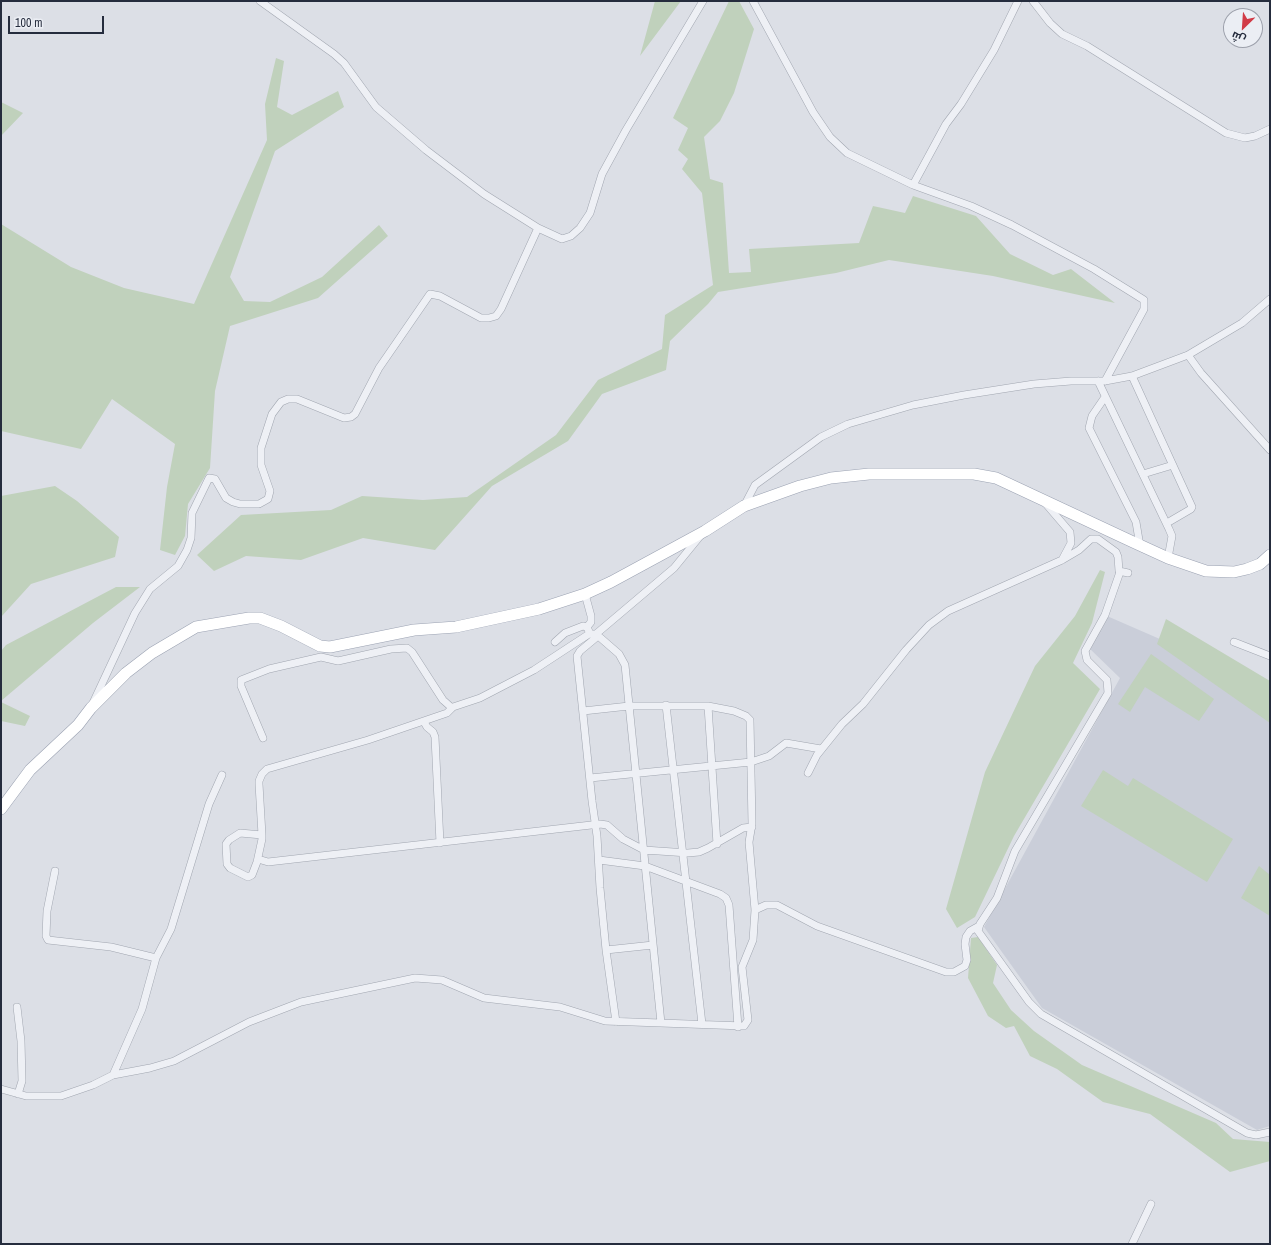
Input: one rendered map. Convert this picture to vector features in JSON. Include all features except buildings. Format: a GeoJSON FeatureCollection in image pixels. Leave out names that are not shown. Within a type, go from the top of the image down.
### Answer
{"type":"FeatureCollection","features":[{"type":"Feature","properties":{"kind":"main road"},"geometry":{"type":"LineString","coordinates":[[1,809],[30,770],[78,725],[90,708],[136,665],[152,653],[196,627],[249,618],[260,618],[281,626],[320,646],[330,653],[414,630],[456,627],[539,609],[585,594],[705,531],[744,506],[800,486],[832,478],[869,474],[974,474],[996,478],[1140,546],[1168,558],[1206,571],[1220,572],[1247,569],[1260,564],[1270,555]]}},
{"type":"Feature","properties":{"kind":"street"},"geometry":{"type":"LineString","coordinates":[[260,1],[334,54],[344,63],[376,107],[426,150],[484,194],[538,228],[562,239],[571,236],[580,228],[590,213],[602,174],[626,130],[703,1]]}},
{"type":"Feature","properties":{"kind":"street"},"geometry":{"type":"LineString","coordinates":[[753,1],[813,112],[830,137],[847,153],[913,186],[970,206],[1012,224],[1141,296],[1144,300],[1144,309],[1101,381],[1105,397],[1172,536],[1168,558]]}},
{"type":"Feature","properties":{"kind":"street"},"geometry":{"type":"LineString","coordinates":[[913,186],[946,124],[961,104],[994,50],[1018,1]]}},
{"type":"Feature","properties":{"kind":"street"},"geometry":{"type":"LineString","coordinates":[[1033,1],[1050,23],[1062,34],[1087,46],[1226,133],[1245,138],[1255,136],[1270,129]]}},
{"type":"Feature","properties":{"kind":"street"},"geometry":{"type":"LineString","coordinates":[[90,708],[135,613],[150,589],[178,566],[188,550],[191,538],[192,513],[209,478],[214,479],[226,498],[233,502],[240,504],[259,504],[268,499],[270,491],[261,465],[260,448],[272,414],[281,402],[288,399],[297,399],[344,418],[351,417],[355,414],[379,368],[430,294],[440,296],[481,318],[496,316],[501,309],[538,228]]}},
{"type":"Feature","properties":{"kind":"street"},"geometry":{"type":"LineString","coordinates":[[744,506],[755,485],[800,452],[834,430],[865,418],[913,405],[964,395],[1034,384],[1070,381],[1101,381],[1132,376],[1188,355],[1242,323],[1270,299]]}},
{"type":"Feature","properties":{"kind":"street"},"geometry":{"type":"LineString","coordinates":[[1188,355],[1196,368],[1270,450]]}},
{"type":"Feature","properties":{"kind":"street"},"geometry":{"type":"LineString","coordinates":[[1132,376],[1192,506],[1191,509],[1167,523]]}},
{"type":"Feature","properties":{"kind":"street"},"geometry":{"type":"LineString","coordinates":[[1105,397],[1092,416],[1089,428],[1136,522],[1140,546]]}},
{"type":"Feature","properties":{"kind":"street"},"geometry":{"type":"LineString","coordinates":[[1143,474],[1173,465]]}},
{"type":"Feature","properties":{"kind":"street"},"geometry":{"type":"LineString","coordinates":[[1042,499],[1070,532],[1071,543],[1062,560]]}},
{"type":"Feature","properties":{"kind":"street"},"geometry":{"type":"LineString","coordinates":[[262,835],[237,834],[229,840],[226,844],[228,867],[247,877],[252,875],[258,859],[262,835],[259,781],[262,774],[267,769],[424,722],[447,713],[452,708],[480,698],[529,673],[560,655],[593,632],[674,568],[705,531]]}},
{"type":"Feature","properties":{"kind":"street"},"geometry":{"type":"LineString","coordinates":[[808,773],[821,749],[846,720],[863,704],[906,650],[934,621],[955,607],[998,590],[1062,560],[1079,550],[1089,540],[1096,538],[1116,552],[1118,556],[1118,569],[1124,573],[1105,615],[1085,651],[1087,660],[1107,680],[1108,692],[1015,851],[997,898],[979,926],[978,931],[1029,1002],[1041,1014],[1247,1133],[1256,1135],[1270,1132]]}},
{"type":"Feature","properties":{"kind":"street"},"geometry":{"type":"LineString","coordinates":[[585,594],[591,616],[593,632],[577,656],[596,824],[606,950],[616,1022]]}},
{"type":"Feature","properties":{"kind":"street"},"geometry":{"type":"LineString","coordinates":[[555,642],[565,633],[583,626],[593,632],[623,659],[661,1023]]}},
{"type":"Feature","properties":{"kind":"street"},"geometry":{"type":"LineString","coordinates":[[1234,642],[1270,656]]}},
{"type":"Feature","properties":{"kind":"street"},"geometry":{"type":"LineString","coordinates":[[263,738],[241,686],[241,680],[269,669],[321,658],[330,653],[338,661],[391,650],[409,649],[443,700],[452,708]]}},
{"type":"Feature","properties":{"kind":"street"},"geometry":{"type":"LineString","coordinates":[[666,705],[681,853],[702,1024]]}},
{"type":"Feature","properties":{"kind":"street"},"geometry":{"type":"LineString","coordinates":[[1,1089],[26,1096],[61,1096],[93,1085],[114,1075],[144,1070],[174,1061],[249,1022],[295,1004],[336,993],[415,978],[442,980],[484,998],[549,1005],[616,1022],[744,1026],[748,1020],[742,967],[753,940],[754,910],[749,842],[752,827],[750,762],[752,724],[749,718],[734,711],[708,706],[629,706],[583,711]]}},
{"type":"Feature","properties":{"kind":"street"},"geometry":{"type":"LineString","coordinates":[[708,706],[717,844]]}},
{"type":"Feature","properties":{"kind":"street"},"geometry":{"type":"LineString","coordinates":[[424,722],[434,732],[435,737],[440,843]]}},
{"type":"Feature","properties":{"kind":"street"},"geometry":{"type":"LineString","coordinates":[[590,778],[750,762],[769,756],[786,743],[821,749]]}},
{"type":"Feature","properties":{"kind":"street"},"geometry":{"type":"LineString","coordinates":[[114,1075],[142,1009],[156,958],[168,936],[209,804],[222,775]]}},
{"type":"Feature","properties":{"kind":"street"},"geometry":{"type":"LineString","coordinates":[[258,859],[268,862],[596,824],[606,825],[622,838],[644,850],[681,853],[699,852],[717,844],[743,828],[752,827]]}},
{"type":"Feature","properties":{"kind":"street"},"geometry":{"type":"LineString","coordinates":[[599,860],[645,866],[723,896],[728,903],[738,1027]]}},
{"type":"Feature","properties":{"kind":"street"},"geometry":{"type":"LineString","coordinates":[[55,871],[47,911],[46,936],[48,940],[126,950],[156,958]]}},
{"type":"Feature","properties":{"kind":"street"},"geometry":{"type":"LineString","coordinates":[[754,910],[766,905],[777,905],[817,926],[946,972],[954,972],[965,966],[967,960],[964,944],[966,937],[970,931],[979,926]]}},
{"type":"Feature","properties":{"kind":"street"},"geometry":{"type":"LineString","coordinates":[[606,950],[653,945]]}},
{"type":"Feature","properties":{"kind":"street"},"geometry":{"type":"LineString","coordinates":[[17,1007],[21,1041],[22,1081],[18,1094]]}},
{"type":"Feature","properties":{"kind":"street"},"geometry":{"type":"LineString","coordinates":[[1132,1244],[1151,1204]]}},
{"type":"Feature","properties":{"kind":"shaded area"},"geometry":{"type":"Polygon","coordinates":[[[1107,616],[1270,687],[1270,1126],[1257,1130],[1042,1008],[984,927],[1120,678],[1089,648],[1107,616]]]}},
{"type":"Feature","properties":{"kind":"green space"},"geometry":{"type":"Polygon","coordinates":[[[655,1],[681,1],[640,56],[655,1]]]}},
{"type":"Feature","properties":{"kind":"green space"},"geometry":{"type":"Polygon","coordinates":[[[729,1],[739,1],[754,29],[734,93],[720,121],[704,137],[710,179],[723,183],[729,273],[751,272],[749,249],[859,243],[873,206],[905,213],[913,196],[976,216],[1010,254],[1053,275],[1071,269],[1115,303],[993,276],[889,260],[836,273],[718,292],[708,304],[670,341],[666,370],[602,394],[568,441],[492,486],[435,550],[363,538],[301,560],[246,556],[214,571],[197,555],[241,515],[331,510],[362,496],[423,500],[467,497],[556,435],[598,380],[662,349],[665,315],[713,285],[702,193],[682,169],[688,159],[678,150],[688,128],[673,118],[729,1]]]}},
{"type":"Feature","properties":{"kind":"green space"},"geometry":{"type":"Polygon","coordinates":[[[276,58],[284,61],[277,107],[292,115],[338,91],[344,107],[275,151],[230,277],[244,301],[270,302],[322,277],[379,225],[388,236],[318,298],[230,326],[215,391],[210,468],[188,504],[185,536],[175,555],[160,550],[167,487],[175,444],[112,399],[81,449],[1,431],[1,224],[71,267],[124,288],[194,304],[267,140],[265,104],[276,58]]]}},
{"type":"Feature","properties":{"kind":"green space"},"geometry":{"type":"Polygon","coordinates":[[[1,102],[23,113],[1,136],[1,102]]]}},
{"type":"Feature","properties":{"kind":"green space"},"geometry":{"type":"Polygon","coordinates":[[[55,486],[77,501],[119,537],[115,557],[31,584],[1,617],[1,496],[55,486]]]}},
{"type":"Feature","properties":{"kind":"green space"},"geometry":{"type":"Polygon","coordinates":[[[1100,570],[1105,572],[1092,623],[1073,663],[1100,689],[1014,836],[975,917],[957,928],[946,909],[985,772],[1035,666],[1075,616],[1100,570]]]}},
{"type":"Feature","properties":{"kind":"green space"},"geometry":{"type":"Polygon","coordinates":[[[116,587],[140,587],[93,623],[1,701],[1,651],[6,645],[116,587]]]}},
{"type":"Feature","properties":{"kind":"green space"},"geometry":{"type":"Polygon","coordinates":[[[1166,619],[1270,681],[1270,723],[1157,644],[1166,619]]]}},
{"type":"Feature","properties":{"kind":"green space"},"geometry":{"type":"Polygon","coordinates":[[[1151,654],[1214,699],[1199,721],[1145,687],[1130,712],[1118,704],[1151,654]]]}},
{"type":"Feature","properties":{"kind":"green space"},"geometry":{"type":"Polygon","coordinates":[[[1,702],[30,716],[25,726],[1,721],[1,702]]]}},
{"type":"Feature","properties":{"kind":"green space"},"geometry":{"type":"Polygon","coordinates":[[[1103,770],[1128,786],[1133,778],[1233,839],[1207,882],[1081,806],[1103,770]]]}},
{"type":"Feature","properties":{"kind":"green space"},"geometry":{"type":"Polygon","coordinates":[[[1259,866],[1270,875],[1270,916],[1241,898],[1259,866]]]}},
{"type":"Feature","properties":{"kind":"green space"},"geometry":{"type":"Polygon","coordinates":[[[978,937],[997,965],[993,983],[1011,1010],[1034,1031],[1082,1065],[1216,1123],[1233,1139],[1270,1142],[1270,1161],[1230,1172],[1150,1114],[1103,1102],[1057,1069],[1030,1056],[1014,1026],[1006,1028],[988,1016],[968,978],[971,938],[978,937]]]}}]}
